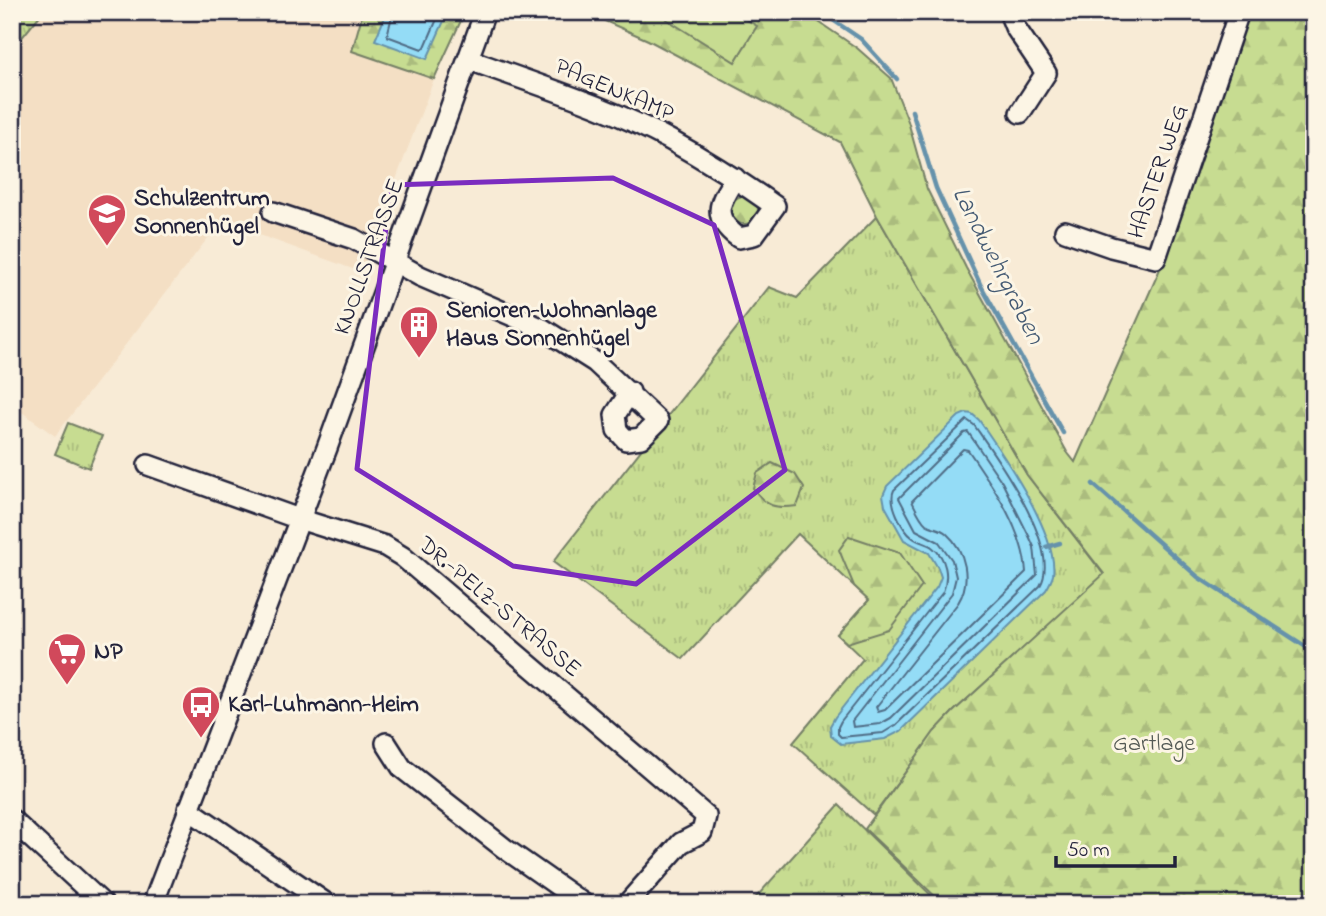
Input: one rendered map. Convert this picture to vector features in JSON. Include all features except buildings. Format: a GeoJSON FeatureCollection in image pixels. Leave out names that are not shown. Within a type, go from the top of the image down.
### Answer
{"type":"FeatureCollection","features":[{"type":"Feature","properties":{"kind":"street","name":"KNOLLSTRASSE"},"geometry":{"type":"LineString","coordinates":[[153,904],[234,696],[470,60],[485,12]]}},
{"type":"Feature","properties":{"kind":"street"},"geometry":{"type":"LineString","coordinates":[[1009,12],[1015,27],[1046,73],[1020,113]]}},
{"type":"Feature","properties":{"kind":"street","name":"HASTER WEG"},"geometry":{"type":"LineString","coordinates":[[1065,231],[1111,247],[1156,258],[1239,12]]}},
{"type":"Feature","properties":{"kind":"street","name":"PAGENKAMP"},"geometry":{"type":"LineString","coordinates":[[470,60],[602,109],[668,139],[735,178]]}},
{"type":"Feature","properties":{"kind":"street"},"geometry":{"type":"LineString","coordinates":[[273,212],[354,239],[420,276],[543,329],[595,362],[631,393]]}},
{"type":"Feature","properties":{"kind":"street"},"geometry":{"type":"LineString","coordinates":[[148,465],[299,519]]}},
{"type":"Feature","properties":{"kind":"street","name":"DR.-PELZ-STRASSE"},"geometry":{"type":"LineString","coordinates":[[299,519],[385,546],[403,557],[706,816],[702,832],[681,844],[627,904]]}},
{"type":"Feature","properties":{"kind":"street"},"geometry":{"type":"LineString","coordinates":[[386,743],[402,768],[504,848],[584,904]]}},
{"type":"Feature","properties":{"kind":"street"},"geometry":{"type":"LineString","coordinates":[[188,810],[327,904]]}},
{"type":"Feature","properties":{"kind":"street"},"geometry":{"type":"LineString","coordinates":[[12,820],[103,904]]}},
{"type":"Feature","properties":{"kind":"highlighted area"},"geometry":{"type":"Polygon","coordinates":[[[613,178],[714,225],[785,470],[636,584],[513,566],[357,469],[391,185],[613,178]]]}},
{"type":"Feature","properties":{"kind":"shaded area","name":"Schulzentrum Sonnenhügel"},"geometry":{"type":"Polygon","coordinates":[[[42,12],[363,12],[353,51],[434,79],[361,272],[221,221],[55,436],[12,405],[12,50],[42,12]]]}},
{"type":"Feature","properties":{"kind":"green space"},"geometry":{"type":"Polygon","coordinates":[[[12,12],[41,14],[12,50],[12,12]]]}},
{"type":"Feature","properties":{"kind":"green space"},"geometry":{"type":"Polygon","coordinates":[[[363,12],[465,12],[434,79],[352,51],[363,12]]]}},
{"type":"Feature","properties":{"kind":"green space","name":"Gartlage"},"geometry":{"type":"Polygon","coordinates":[[[600,12],[804,12],[857,48],[891,78],[908,121],[927,189],[966,268],[1075,462],[1174,237],[1246,12],[1314,12],[1314,904],[943,904],[865,829],[934,732],[1104,574],[1027,475],[877,216],[840,142],[648,40],[598,18],[600,12]]]}},
{"type":"Feature","properties":{"kind":"green space"},"geometry":{"type":"Polygon","coordinates":[[[671,12],[734,12],[757,26],[735,62],[666,19],[671,12]]]}},
{"type":"Feature","properties":{"kind":"green space"},"geometry":{"type":"Polygon","coordinates":[[[744,196],[754,200],[758,210],[754,220],[744,224],[734,220],[730,210],[734,200],[744,196]]]}},
{"type":"Feature","properties":{"kind":"green space"},"geometry":{"type":"Polygon","coordinates":[[[877,216],[1027,475],[1104,575],[953,712],[934,733],[874,815],[793,743],[863,659],[838,635],[869,600],[798,534],[683,659],[553,562],[769,287],[797,298],[877,216]]]}},
{"type":"Feature","properties":{"kind":"green space"},"geometry":{"type":"Polygon","coordinates":[[[68,423],[102,436],[89,468],[55,454],[68,423]]]}},
{"type":"Feature","properties":{"kind":"green space"},"geometry":{"type":"Polygon","coordinates":[[[772,463],[795,474],[804,488],[797,506],[783,507],[767,503],[753,488],[757,473],[772,463]]]}},
{"type":"Feature","properties":{"kind":"green space"},"geometry":{"type":"Polygon","coordinates":[[[849,536],[900,553],[922,586],[889,630],[847,643],[838,635],[869,600],[854,586],[839,550],[849,536]]]}},
{"type":"Feature","properties":{"kind":"green space"},"geometry":{"type":"Polygon","coordinates":[[[839,805],[940,904],[750,904],[839,805]]]}},
{"type":"Feature","properties":{"kind":"water"},"geometry":{"type":"Polygon","coordinates":[[[387,12],[448,12],[427,59],[375,40],[387,12]]]}},
{"type":"Feature","properties":{"kind":"water"},"geometry":{"type":"Polygon","coordinates":[[[966,413],[979,420],[1027,495],[1047,539],[1052,558],[1052,579],[1046,590],[901,731],[885,739],[841,744],[831,736],[830,726],[835,717],[937,587],[941,577],[929,553],[904,540],[885,506],[883,495],[887,486],[959,416],[966,413]]]}},
{"type":"Feature","properties":{"kind":"waterway","name":"Landwehrgraben"},"geometry":{"type":"LineString","coordinates":[[821,12],[861,39],[897,79]]}},
{"type":"Feature","properties":{"kind":"waterway","name":"Landwehrgraben"},"geometry":{"type":"LineString","coordinates":[[912,111],[936,188],[980,284],[1063,433]]}},
{"type":"Feature","properties":{"kind":"waterway","name":"Landwehrgraben"},"geometry":{"type":"LineString","coordinates":[[1093,484],[1198,577],[1314,652]]}},
{"type":"Feature","properties":{"kind":"waterway"},"geometry":{"type":"LineString","coordinates":[[1046,547],[1060,543]]}},
{"type":"Feature","properties":{"kind":"place","name":"Schulzentrum Sonnenhügel"},"geometry":{"type":"Point","coordinates":[107,247]}},
{"type":"Feature","properties":{"kind":"place","name":"Senioren-Wohnanlage Haus Sonnenhügel"},"geometry":{"type":"Point","coordinates":[419,359]}},
{"type":"Feature","properties":{"kind":"place","name":"NP"},"geometry":{"type":"Point","coordinates":[67,686]}},
{"type":"Feature","properties":{"kind":"place","name":"Karl-Luhmann-Heim"},"geometry":{"type":"Point","coordinates":[201,739]}}]}
